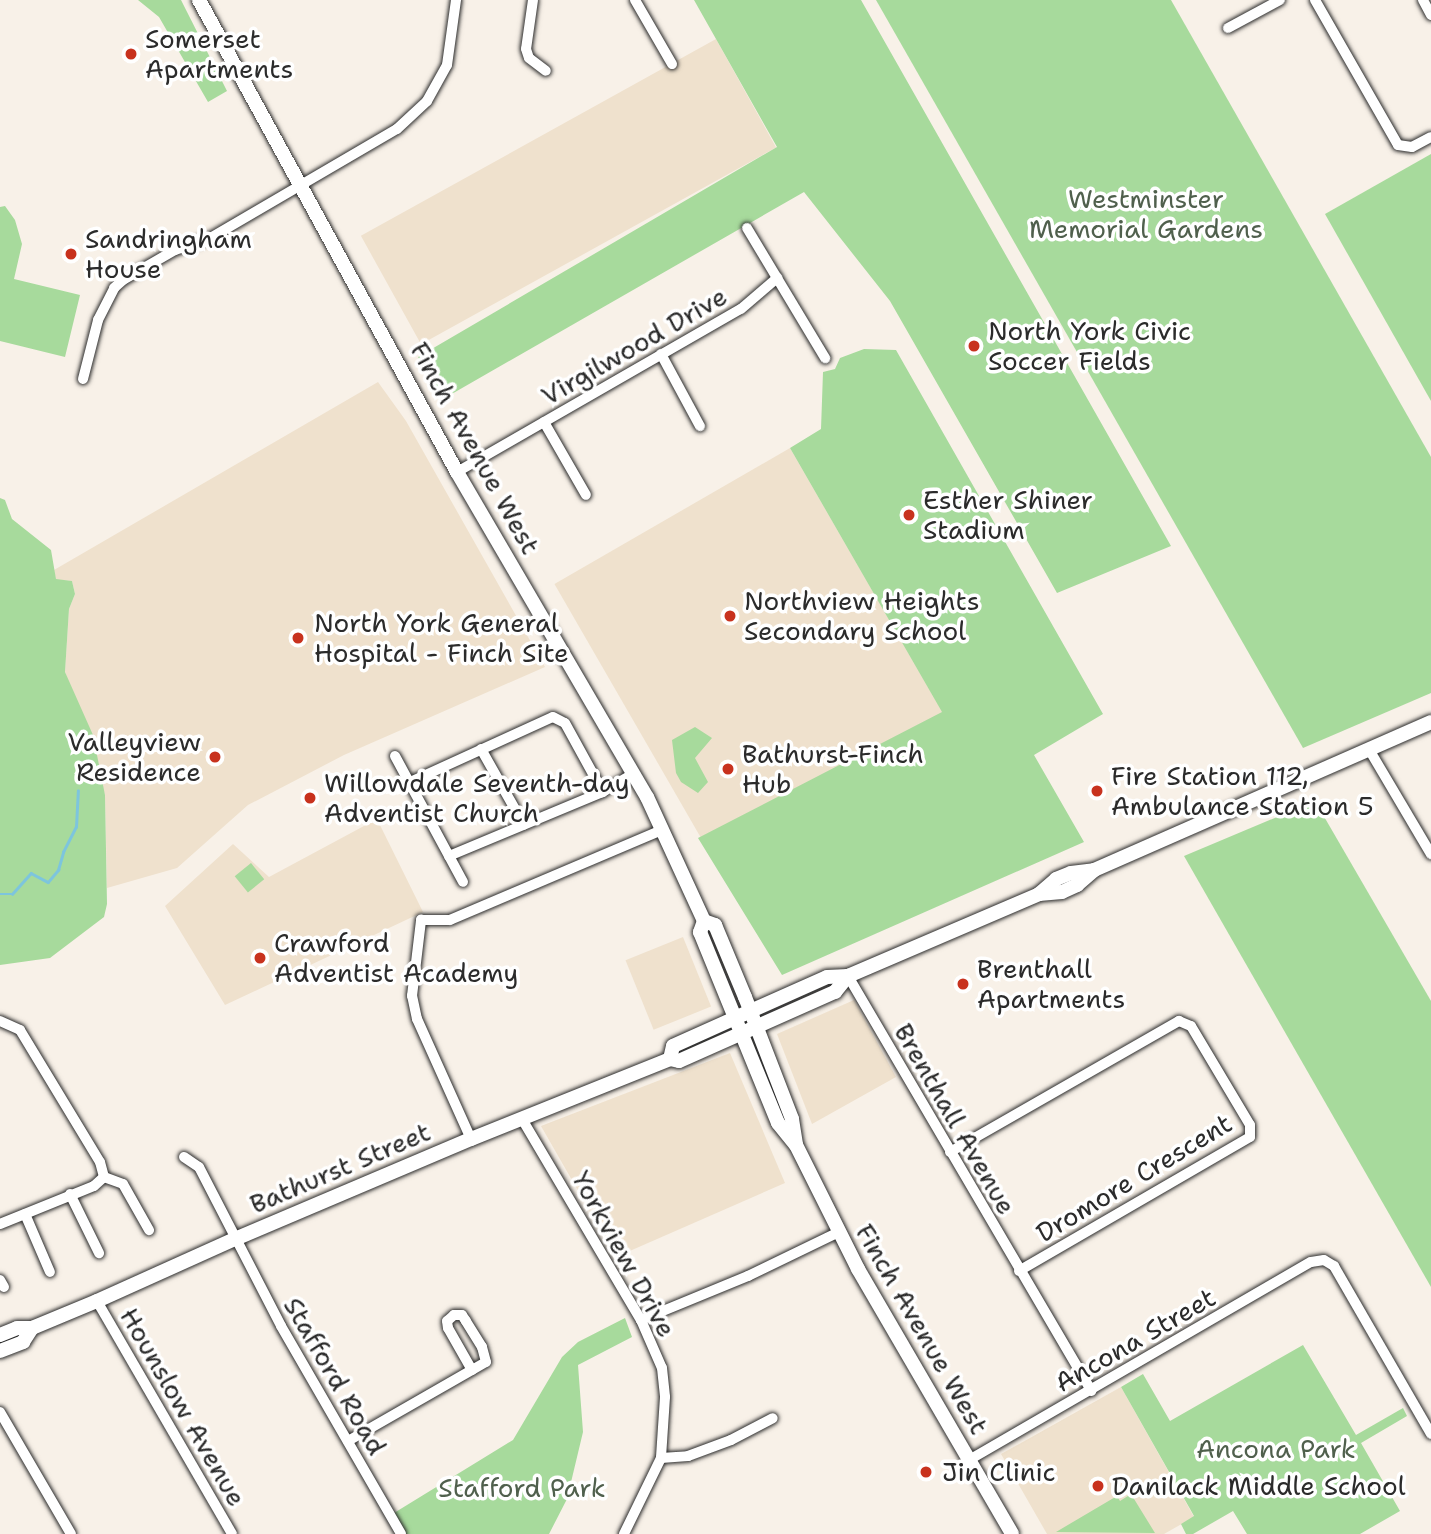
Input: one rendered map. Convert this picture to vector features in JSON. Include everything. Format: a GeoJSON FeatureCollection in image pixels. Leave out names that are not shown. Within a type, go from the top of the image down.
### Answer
{"type":"FeatureCollection","features":[{"type":"Feature","properties":{"kind":"main road","name":"Finch Avenue West"},"geometry":{"type":"LineString","coordinates":[[199,0],[303,185],[457,472],[634,773],[704,921],[715,925],[792,1119],[796,1145]]}},
{"type":"Feature","properties":{"kind":"main road","name":"Bathurst Street"},"geometry":{"type":"LineString","coordinates":[[670,1059],[674,1046],[827,977],[848,976],[1039,894],[1067,874],[1094,870],[1431,722]]}},
{"type":"Feature","properties":{"kind":"main road","name":"Finch Avenue West"},"geometry":{"type":"LineString","coordinates":[[704,921],[700,932],[778,1123],[796,1145],[839,1233],[1012,1534]]}},
{"type":"Feature","properties":{"kind":"main road","name":"Bathurst Street"},"geometry":{"type":"LineString","coordinates":[[0,1335],[17,1328],[32,1328],[97,1301],[234,1238],[471,1139],[670,1059],[679,1061],[835,992],[848,976]]}},
{"type":"Feature","properties":{"kind":"main road","name":"Bathurst Street"},"geometry":{"type":"LineString","coordinates":[[0,1351],[23,1342],[32,1328]]}},
{"type":"Feature","properties":{"kind":"street"},"geometry":{"type":"LineString","coordinates":[[83,379],[98,320],[114,288],[123,280],[175,250],[212,237],[397,130],[427,101],[447,65],[456,0]]}},
{"type":"Feature","properties":{"kind":"street"},"geometry":{"type":"LineString","coordinates":[[533,0],[526,49],[529,58],[546,71]]}},
{"type":"Feature","properties":{"kind":"street"},"geometry":{"type":"LineString","coordinates":[[635,0],[672,64]]}},
{"type":"Feature","properties":{"kind":"street"},"geometry":{"type":"LineString","coordinates":[[1228,28],[1280,0]]}},
{"type":"Feature","properties":{"kind":"street"},"geometry":{"type":"LineString","coordinates":[[1315,0],[1398,145],[1412,147],[1431,137]]}},
{"type":"Feature","properties":{"kind":"street"},"geometry":{"type":"LineString","coordinates":[[1423,0],[1431,15]]}},
{"type":"Feature","properties":{"kind":"street"},"geometry":{"type":"LineString","coordinates":[[747,228],[825,358]]}},
{"type":"Feature","properties":{"kind":"street","name":"Virgilwood Drive"},"geometry":{"type":"LineString","coordinates":[[457,472],[741,309],[777,278]]}},
{"type":"Feature","properties":{"kind":"street"},"geometry":{"type":"LineString","coordinates":[[661,355],[700,426]]}},
{"type":"Feature","properties":{"kind":"street"},"geometry":{"type":"LineString","coordinates":[[544,422],[586,495]]}},
{"type":"Feature","properties":{"kind":"street"},"geometry":{"type":"LineString","coordinates":[[408,783],[549,718],[559,718],[565,723],[603,792]]}},
{"type":"Feature","properties":{"kind":"street"},"geometry":{"type":"LineString","coordinates":[[481,749],[524,825]]}},
{"type":"Feature","properties":{"kind":"street"},"geometry":{"type":"LineString","coordinates":[[1370,751],[1431,854]]}},
{"type":"Feature","properties":{"kind":"street"},"geometry":{"type":"LineString","coordinates":[[395,756],[463,882]]}},
{"type":"Feature","properties":{"kind":"street"},"geometry":{"type":"LineString","coordinates":[[449,856],[603,792],[634,773]]}},
{"type":"Feature","properties":{"kind":"street"},"geometry":{"type":"LineString","coordinates":[[471,1139],[417,1019],[413,991],[421,920],[450,920],[660,831]]}},
{"type":"Feature","properties":{"kind":"street","name":"Brenthall Avenue"},"geometry":{"type":"LineString","coordinates":[[848,976],[1091,1391]]}},
{"type":"Feature","properties":{"kind":"street"},"geometry":{"type":"LineString","coordinates":[[0,1021],[20,1030],[100,1162],[104,1177]]}},
{"type":"Feature","properties":{"kind":"street","name":"Dromore Crescent"},"geometry":{"type":"LineString","coordinates":[[950,1152],[1179,1021],[1191,1026],[1250,1125],[1250,1137],[1019,1271]]}},
{"type":"Feature","properties":{"kind":"street","name":"Yorkview Drive"},"geometry":{"type":"LineString","coordinates":[[522,1119],[641,1320],[662,1368],[665,1397],[661,1458],[624,1534]]}},
{"type":"Feature","properties":{"kind":"street","name":"Stafford Road"},"geometry":{"type":"LineString","coordinates":[[184,1157],[199,1167],[234,1238],[401,1534]]}},
{"type":"Feature","properties":{"kind":"street"},"geometry":{"type":"LineString","coordinates":[[0,1224],[94,1186],[104,1177]]}},
{"type":"Feature","properties":{"kind":"street"},"geometry":{"type":"LineString","coordinates":[[104,1177],[124,1184],[149,1230]]}},
{"type":"Feature","properties":{"kind":"street"},"geometry":{"type":"LineString","coordinates":[[70,1194],[99,1253]]}},
{"type":"Feature","properties":{"kind":"street"},"geometry":{"type":"LineString","coordinates":[[25,1214],[50,1272]]}},
{"type":"Feature","properties":{"kind":"street"},"geometry":{"type":"LineString","coordinates":[[641,1320],[748,1276],[839,1233]]}},
{"type":"Feature","properties":{"kind":"street","name":"Ancona Street"},"geometry":{"type":"LineString","coordinates":[[969,1460],[1311,1262],[1324,1260],[1334,1266],[1431,1434]]}},
{"type":"Feature","properties":{"kind":"street","name":"Hounslow Avenue"},"geometry":{"type":"LineString","coordinates":[[97,1301],[232,1534]]}},
{"type":"Feature","properties":{"kind":"street"},"geometry":{"type":"LineString","coordinates":[[348,1441],[486,1362],[482,1347],[462,1315],[454,1315],[447,1321],[448,1328],[472,1370]]}},
{"type":"Feature","properties":{"kind":"street"},"geometry":{"type":"LineString","coordinates":[[0,1412],[71,1534]]}},
{"type":"Feature","properties":{"kind":"street"},"geometry":{"type":"LineString","coordinates":[[661,1458],[688,1456],[731,1440],[772,1418]]}},
{"type":"Feature","properties":{"kind":"shaded area"},"geometry":{"type":"Polygon","coordinates":[[[716,39],[776,147],[421,344],[361,236],[716,39]]]}},
{"type":"Feature","properties":{"kind":"shaded area","name":"North York General Hospital - Finch Site"},"geometry":{"type":"Polygon","coordinates":[[[378,382],[406,421],[545,667],[344,755],[248,805],[177,868],[107,888],[105,795],[65,672],[69,609],[75,594],[72,581],[56,580],[54,570],[378,382]]]}},
{"type":"Feature","properties":{"kind":"shaded area","name":"Northview Heights Secondary School"},"geometry":{"type":"Polygon","coordinates":[[[790,448],[942,712],[707,848],[554,584],[790,448]]]}},
{"type":"Feature","properties":{"kind":"shaded area","name":"Crawford Adventist Academy"},"geometry":{"type":"Polygon","coordinates":[[[377,819],[423,912],[225,1005],[165,906],[233,844],[269,877],[377,819]]]}},
{"type":"Feature","properties":{"kind":"shaded area"},"geometry":{"type":"Polygon","coordinates":[[[683,937],[711,1007],[654,1030],[626,960],[683,937]]]}},
{"type":"Feature","properties":{"kind":"shaded area"},"geometry":{"type":"Polygon","coordinates":[[[854,1000],[896,1077],[812,1124],[777,1034],[854,1000]]]}},
{"type":"Feature","properties":{"kind":"shaded area"},"geometry":{"type":"Polygon","coordinates":[[[730,1053],[785,1183],[616,1257],[541,1126],[730,1053]]]}},
{"type":"Feature","properties":{"kind":"shaded area","name":"Danilack Middle School"},"geometry":{"type":"Polygon","coordinates":[[[1121,1387],[1194,1517],[1164,1534],[1047,1534],[1001,1454],[1121,1387]]]}},
{"type":"Feature","properties":{"kind":"green space"},"geometry":{"type":"Polygon","coordinates":[[[138,0],[181,0],[227,91],[208,102],[159,17],[138,0]]]}},
{"type":"Feature","properties":{"kind":"green space"},"geometry":{"type":"Polygon","coordinates":[[[694,0],[861,0],[1171,546],[1057,593],[890,301],[804,192],[443,399],[418,357],[777,147],[694,0]]]}},
{"type":"Feature","properties":{"kind":"green space","name":"Westminster Memorial Gardens"},"geometry":{"type":"Polygon","coordinates":[[[876,0],[1171,0],[1431,457],[1431,693],[1303,748],[876,0]]]}},
{"type":"Feature","properties":{"kind":"green space"},"geometry":{"type":"Polygon","coordinates":[[[1431,154],[1431,401],[1325,214],[1431,154]]]}},
{"type":"Feature","properties":{"kind":"green space"},"geometry":{"type":"Polygon","coordinates":[[[5,206],[15,220],[22,244],[14,279],[80,295],[65,357],[0,341],[0,207],[5,206]]]}},
{"type":"Feature","properties":{"kind":"green space"},"geometry":{"type":"Polygon","coordinates":[[[864,349],[896,350],[1103,714],[1034,755],[1084,842],[782,975],[698,838],[942,712],[790,448],[821,429],[823,372],[835,369],[840,358],[864,349]]]}},
{"type":"Feature","properties":{"kind":"green space"},"geometry":{"type":"Polygon","coordinates":[[[0,498],[5,500],[12,519],[51,550],[56,579],[72,581],[75,594],[69,609],[65,672],[93,735],[105,795],[107,904],[104,917],[50,958],[0,965],[0,498]]]}},
{"type":"Feature","properties":{"kind":"green space"},"geometry":{"type":"Polygon","coordinates":[[[695,727],[712,738],[695,758],[708,782],[698,793],[681,782],[676,773],[672,740],[695,727]]]}},
{"type":"Feature","properties":{"kind":"green space"},"geometry":{"type":"Polygon","coordinates":[[[1315,801],[1431,1001],[1431,1287],[1184,856],[1315,801]]]}},
{"type":"Feature","properties":{"kind":"green space"},"geometry":{"type":"Polygon","coordinates":[[[251,863],[264,879],[248,893],[235,876],[251,863]]]}},
{"type":"Feature","properties":{"kind":"green space","name":"Stafford Park"},"geometry":{"type":"Polygon","coordinates":[[[625,1318],[632,1337],[578,1365],[583,1432],[567,1499],[549,1534],[406,1534],[394,1513],[513,1440],[562,1357],[578,1342],[625,1318]]]}},
{"type":"Feature","properties":{"kind":"green space","name":"Ancona Park"},"geometry":{"type":"Polygon","coordinates":[[[1303,1345],[1356,1435],[1403,1408],[1407,1416],[1361,1443],[1400,1511],[1360,1534],[1247,1534],[1233,1511],[1193,1534],[1186,1534],[1181,1524],[1194,1516],[1121,1387],[1143,1374],[1170,1421],[1303,1345]]]}},
{"type":"Feature","properties":{"kind":"green space"},"geometry":{"type":"Polygon","coordinates":[[[1131,1494],[1155,1533],[1056,1532],[1117,1496],[1120,1501],[1131,1494]]]}},
{"type":"Feature","properties":{"kind":"waterway"},"geometry":{"type":"LineString","coordinates":[[0,894],[12,894],[31,873],[48,882],[58,870],[63,852],[76,827],[78,791]]}},
{"type":"Feature","properties":{"kind":"place","name":"Somerset Apartments"},"geometry":{"type":"Point","coordinates":[131,54]}},
{"type":"Feature","properties":{"kind":"place","name":"Sandringham House"},"geometry":{"type":"Point","coordinates":[71,254]}},
{"type":"Feature","properties":{"kind":"place","name":"North York Civic Soccer Fields"},"geometry":{"type":"Point","coordinates":[974,346]}},
{"type":"Feature","properties":{"kind":"place","name":"Esther Shiner Stadium"},"geometry":{"type":"Point","coordinates":[909,515]}},
{"type":"Feature","properties":{"kind":"place","name":"Northview Heights Secondary School"},"geometry":{"type":"Point","coordinates":[730,616]}},
{"type":"Feature","properties":{"kind":"place","name":"North York General Hospital - Finch Site"},"geometry":{"type":"Point","coordinates":[298,638]}},
{"type":"Feature","properties":{"kind":"place","name":"Valleyview Residence"},"geometry":{"type":"Point","coordinates":[215,757]}},
{"type":"Feature","properties":{"kind":"place","name":"Bathurst-Finch Hub"},"geometry":{"type":"Point","coordinates":[728,769]}},
{"type":"Feature","properties":{"kind":"place","name":"Fire Station 112, Ambulance Station 5"},"geometry":{"type":"Point","coordinates":[1097,791]}},
{"type":"Feature","properties":{"kind":"place","name":"Willowdale Seventh-day Adventist Church"},"geometry":{"type":"Point","coordinates":[310,798]}},
{"type":"Feature","properties":{"kind":"place","name":"Crawford Adventist Academy"},"geometry":{"type":"Point","coordinates":[260,958]}},
{"type":"Feature","properties":{"kind":"place","name":"Brenthall Apartments"},"geometry":{"type":"Point","coordinates":[963,984]}},
{"type":"Feature","properties":{"kind":"place","name":"Jin Clinic"},"geometry":{"type":"Point","coordinates":[926,1472]}},
{"type":"Feature","properties":{"kind":"place","name":"Danilack Middle School"},"geometry":{"type":"Point","coordinates":[1098,1486]}}]}
